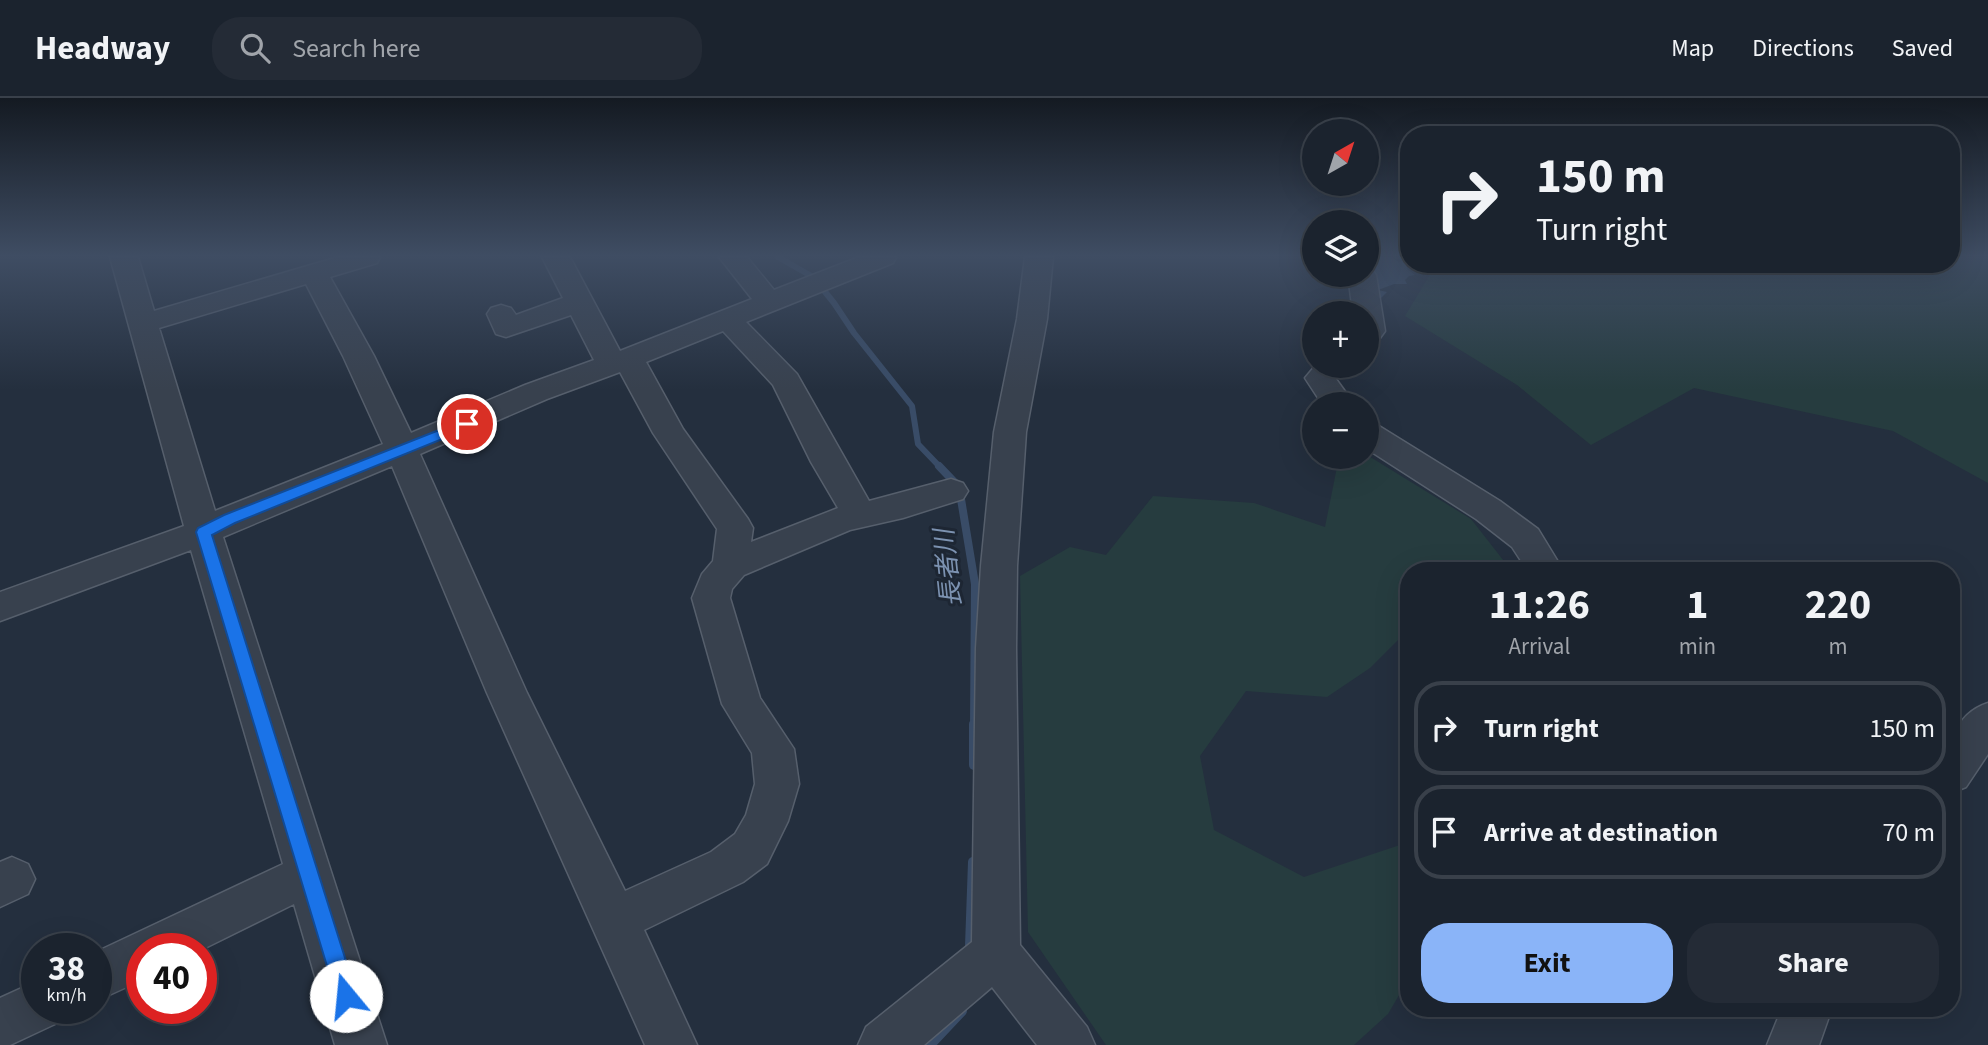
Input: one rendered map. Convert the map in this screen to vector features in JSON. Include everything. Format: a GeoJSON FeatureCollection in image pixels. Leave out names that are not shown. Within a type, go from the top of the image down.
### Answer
{"type":"FeatureCollection","features":[{"type":"Feature","properties":{"kind":"street"},"geometry":{"type":"LineString","coordinates":[[137,301],[361,1045]]}},
{"type":"Feature","properties":{"kind":"street"},"geometry":{"type":"LineString","coordinates":[[143,324],[218,301]]}},
{"type":"Feature","properties":{"kind":"street"},"geometry":{"type":"LineString","coordinates":[[334,301],[333,306],[401,450],[478,628],[671,1045]]}},
{"type":"Feature","properties":{"kind":"street"},"geometry":{"type":"LineString","coordinates":[[0,607],[204,532],[229,519],[536,392],[775,301]]}},
{"type":"Feature","properties":{"kind":"street"},"geometry":{"type":"LineString","coordinates":[[1034,301],[1010,432],[999,566],[996,648],[996,953],[1069,1045]]}},
{"type":"Feature","properties":{"kind":"street"},"geometry":{"type":"LineString","coordinates":[[500,314],[506,328],[577,303],[618,363],[635,369],[669,433],[735,528],[731,565]]}},
{"type":"Feature","properties":{"kind":"street"},"geometry":{"type":"LineString","coordinates":[[728,320],[786,381],[859,515]]}},
{"type":"Feature","properties":{"kind":"street"},"geometry":{"type":"LineString","coordinates":[[1379,442],[1488,510],[1525,538],[1540,562]]}},
{"type":"Feature","properties":{"kind":"street"},"geometry":{"type":"LineString","coordinates":[[615,920],[727,867],[751,849],[766,821],[777,784],[773,749],[742,704],[711,598],[715,584],[731,565],[842,519],[903,506],[951,491]]}},
{"type":"Feature","properties":{"kind":"street"},"geometry":{"type":"LineString","coordinates":[[1960,760],[1988,720]]}},
{"type":"Feature","properties":{"kind":"street"},"geometry":{"type":"LineString","coordinates":[[186,933],[309,874]]}},
{"type":"Feature","properties":{"kind":"street"},"geometry":{"type":"LineString","coordinates":[[884,1045],[996,953]]}},
{"type":"Feature","properties":{"kind":"street"},"geometry":{"type":"LineString","coordinates":[[0,1024],[21,1014]]}},
{"type":"Feature","properties":{"kind":"street"},"geometry":{"type":"LineString","coordinates":[[1793,1045],[1804,1017]]}},
{"type":"Feature","properties":{"kind":"green space"},"geometry":{"type":"Polygon","coordinates":[[[1414,301],[1988,301],[1988,483],[1893,431],[1694,388],[1591,445],[1517,385],[1405,316],[1414,301]]]}},
{"type":"Feature","properties":{"kind":"green space"},"geometry":{"type":"Polygon","coordinates":[[[1379,462],[1471,519],[1505,562],[1400,562],[1400,638],[1370,668],[1327,697],[1246,691],[1200,756],[1214,830],[1304,877],[1400,845],[1400,993],[1388,1014],[1354,1045],[1106,1045],[1028,932],[1020,576],[1070,547],[1106,555],[1153,496],[1254,503],[1325,527],[1337,469],[1379,469],[1379,462]]]}},
{"type":"Feature","properties":{"kind":"waterway","name":"長者川"},"geometry":{"type":"LineString","coordinates":[[833,301],[854,333],[912,406],[918,444],[940,467]]}},
{"type":"Feature","properties":{"kind":"waterway","name":"長者川"},"geometry":{"type":"LineString","coordinates":[[939,466],[959,487],[975,584],[974,726]]}},
{"type":"Feature","properties":{"kind":"waterway","name":"長者川"},"geometry":{"type":"LineString","coordinates":[[974,726],[974,765]]}},
{"type":"Feature","properties":{"kind":"waterway","name":"長者川"},"geometry":{"type":"LineString","coordinates":[[970,946],[973,862]]}},
{"type":"Feature","properties":{"kind":"waterway","name":"長者川"},"geometry":{"type":"LineString","coordinates":[[930,1045],[962,1011]]}},
{"type":"Feature","properties":{"kind":"route"},"geometry":{"type":"LineString","coordinates":[[346,996],[204,532],[229,519],[467,424]]}}]}
